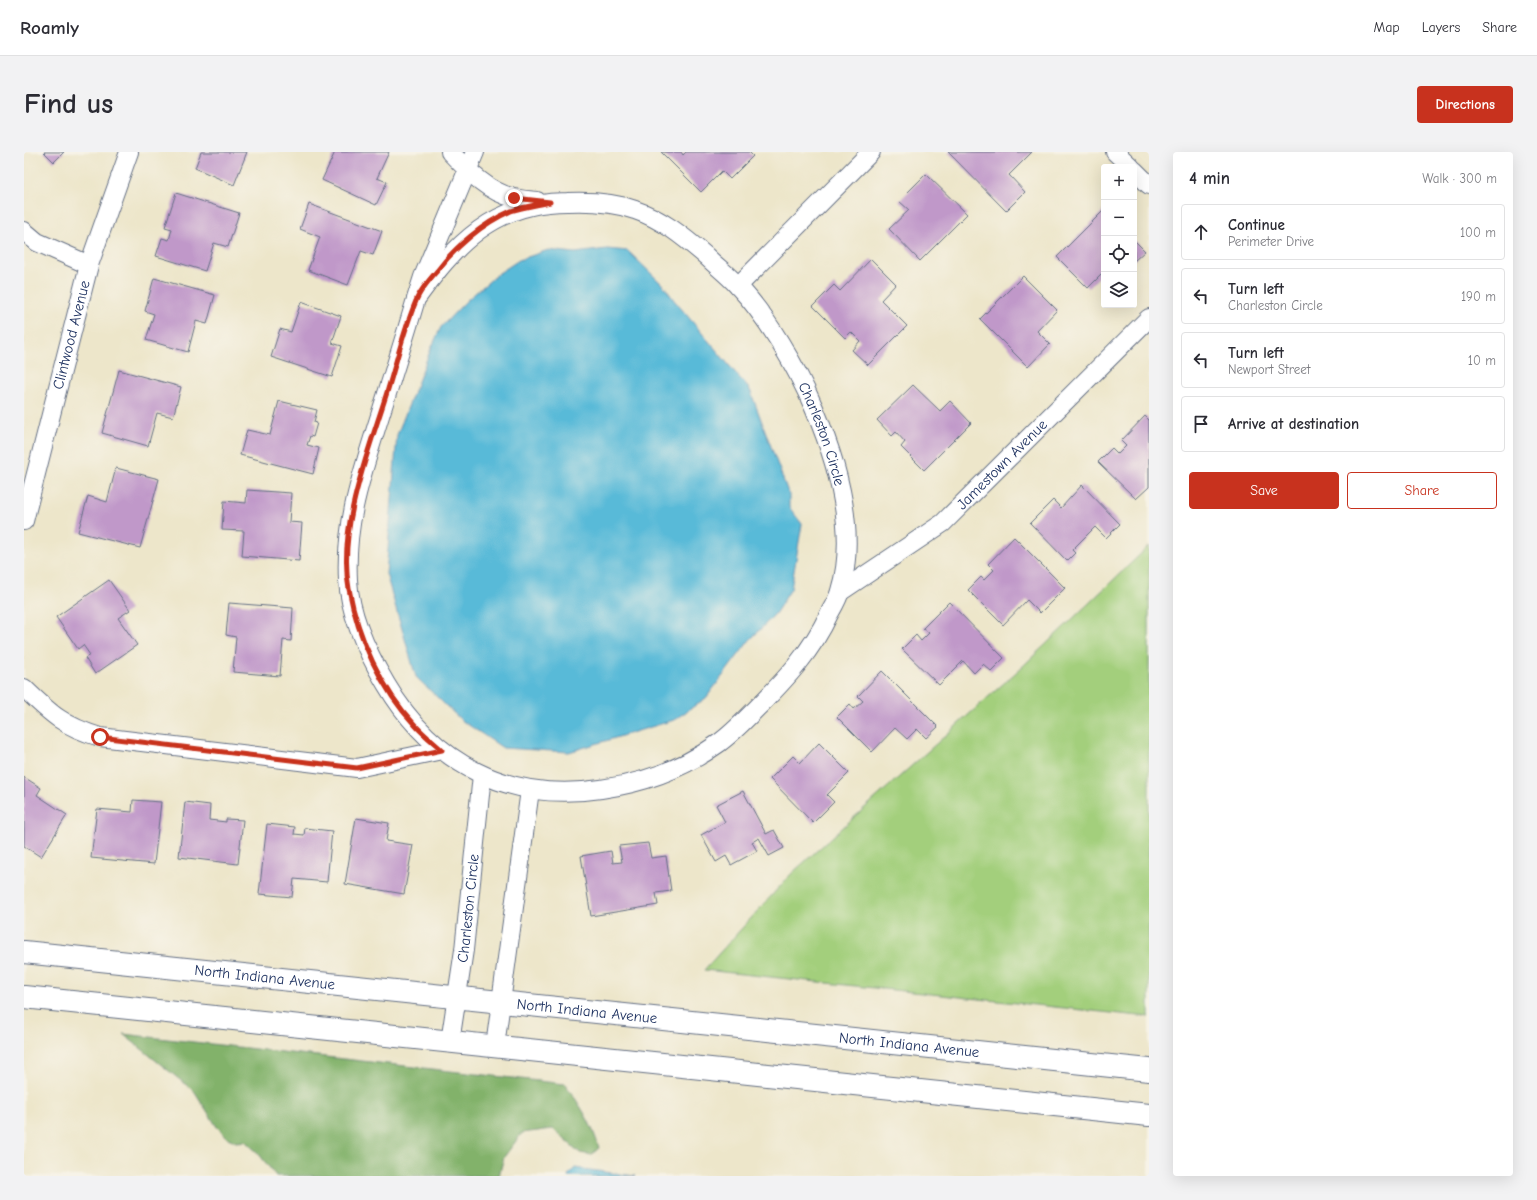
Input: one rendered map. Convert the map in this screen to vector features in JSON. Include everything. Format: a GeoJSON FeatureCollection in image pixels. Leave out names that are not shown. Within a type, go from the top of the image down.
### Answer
{"type":"FeatureCollection","features":[{"type":"Feature","properties":{"kind":"main road","name":"North Indiana Avenue"},"geometry":{"type":"LineString","coordinates":[[24,952],[1149,1070]]}},
{"type":"Feature","properties":{"kind":"main road"},"geometry":{"type":"LineString","coordinates":[[24,997],[1149,1115]]}},
{"type":"Feature","properties":{"kind":"street","name":"Clintwood Avenue"},"geometry":{"type":"LineString","coordinates":[[24,521],[89,265],[129,152]]}},
{"type":"Feature","properties":{"kind":"street"},"geometry":{"type":"LineString","coordinates":[[450,152],[466,170],[490,187],[514,198],[550,202]]}},
{"type":"Feature","properties":{"kind":"street","name":"Charleston Circle"},"geometry":{"type":"LineString","coordinates":[[416,299],[437,270],[460,246],[482,228],[511,211],[550,202],[606,203],[634,210],[657,219],[684,238],[738,286],[760,314],[784,351],[805,388],[825,433],[837,470],[847,537],[840,592],[816,639],[792,674],[729,736],[706,752],[680,767],[654,778],[622,786],[570,793],[512,787],[482,775],[463,765],[442,750],[415,726],[395,699],[377,669],[356,618],[349,587],[348,555],[355,495],[416,299],[423,277],[466,170],[475,152]]}},
{"type":"Feature","properties":{"kind":"street"},"geometry":{"type":"LineString","coordinates":[[738,286],[871,152]]}},
{"type":"Feature","properties":{"kind":"street"},"geometry":{"type":"LineString","coordinates":[[1115,152],[1128,164]]}},
{"type":"Feature","properties":{"kind":"street"},"geometry":{"type":"LineString","coordinates":[[1137,173],[1149,185]]}},
{"type":"Feature","properties":{"kind":"street"},"geometry":{"type":"LineString","coordinates":[[24,231],[37,242],[89,265]]}},
{"type":"Feature","properties":{"kind":"street","name":"Jamestown Avenue"},"geometry":{"type":"LineString","coordinates":[[840,592],[943,523],[1149,318]]}},
{"type":"Feature","properties":{"kind":"street"},"geometry":{"type":"LineString","coordinates":[[24,681],[42,706]]}},
{"type":"Feature","properties":{"kind":"street"},"geometry":{"type":"LineString","coordinates":[[24,688],[42,706],[63,723],[77,731],[100,737],[357,768],[442,750]]}},
{"type":"Feature","properties":{"kind":"street","name":"Charleston Circle"},"geometry":{"type":"LineString","coordinates":[[450,1042],[455,998],[464,950],[482,775]]}},
{"type":"Feature","properties":{"kind":"street"},"geometry":{"type":"LineString","coordinates":[[495,1046],[530,790]]}},
{"type":"Feature","properties":{"kind":"green space"},"geometry":{"type":"Polygon","coordinates":[[[1149,546],[1149,1017],[704,970],[792,873],[1023,666],[1149,546]]]}},
{"type":"Feature","properties":{"kind":"green space"},"geometry":{"type":"Polygon","coordinates":[[[123,1034],[565,1084],[585,1114],[599,1148],[591,1155],[580,1153],[553,1129],[522,1133],[504,1157],[499,1176],[276,1176],[258,1153],[245,1141],[236,1142],[228,1138],[217,1127],[195,1092],[123,1034]]]}},
{"type":"Feature","properties":{"kind":"water"},"geometry":{"type":"Polygon","coordinates":[[[607,249],[628,251],[664,286],[674,300],[750,390],[789,495],[789,507],[802,524],[791,589],[775,614],[749,641],[706,698],[674,720],[569,752],[503,748],[461,720],[416,677],[386,574],[397,435],[441,327],[467,300],[499,273],[519,260],[548,250],[575,253],[607,249]]]}},
{"type":"Feature","properties":{"kind":"water"},"geometry":{"type":"Polygon","coordinates":[[[575,1168],[635,1176],[567,1176],[575,1168]]]}},
{"type":"Feature","properties":{"kind":"building"},"geometry":{"type":"Polygon","coordinates":[[[44,152],[64,152],[54,162],[44,152]]]}},
{"type":"Feature","properties":{"kind":"building"},"geometry":{"type":"Polygon","coordinates":[[[201,152],[247,152],[234,185],[195,168],[201,152]]]}},
{"type":"Feature","properties":{"kind":"building"},"geometry":{"type":"Polygon","coordinates":[[[335,152],[389,152],[377,178],[387,182],[376,205],[322,180],[335,152]]]}},
{"type":"Feature","properties":{"kind":"building"},"geometry":{"type":"Polygon","coordinates":[[[661,152],[681,152],[683,155],[686,152],[749,152],[753,156],[730,179],[722,171],[701,192],[661,152]]]}},
{"type":"Feature","properties":{"kind":"building"},"geometry":{"type":"Polygon","coordinates":[[[948,152],[1032,152],[1009,175],[1025,192],[1006,211],[948,152]]]}},
{"type":"Feature","properties":{"kind":"building"},"geometry":{"type":"Polygon","coordinates":[[[926,174],[967,214],[920,261],[889,229],[909,210],[899,201],[926,174]]]}},
{"type":"Feature","properties":{"kind":"building"},"geometry":{"type":"Polygon","coordinates":[[[176,193],[239,213],[228,247],[214,243],[205,271],[156,256],[162,238],[169,240],[172,229],[165,227],[176,193]]]}},
{"type":"Feature","properties":{"kind":"building"},"geometry":{"type":"Polygon","coordinates":[[[309,204],[382,231],[373,255],[361,251],[348,285],[308,270],[320,237],[300,229],[309,204]]]}},
{"type":"Feature","properties":{"kind":"building"},"geometry":{"type":"Polygon","coordinates":[[[1101,213],[1101,275],[1088,288],[1057,257],[1101,213]]]}},
{"type":"Feature","properties":{"kind":"building"},"geometry":{"type":"Polygon","coordinates":[[[1137,243],[1145,251],[1137,258],[1137,243]]]}},
{"type":"Feature","properties":{"kind":"building"},"geometry":{"type":"Polygon","coordinates":[[[871,259],[896,284],[881,300],[907,326],[868,365],[852,350],[860,341],[851,332],[845,338],[813,306],[834,285],[840,291],[871,259]]]}},
{"type":"Feature","properties":{"kind":"building"},"geometry":{"type":"Polygon","coordinates":[[[1023,276],[1057,310],[1037,331],[1050,344],[1028,367],[980,319],[1023,276]]]}},
{"type":"Feature","properties":{"kind":"building"},"geometry":{"type":"Polygon","coordinates":[[[154,278],[215,295],[207,324],[196,321],[188,352],[146,340],[154,314],[145,311],[154,278]]]}},
{"type":"Feature","properties":{"kind":"building"},"geometry":{"type":"Polygon","coordinates":[[[301,302],[341,316],[332,343],[342,346],[332,377],[271,357],[280,329],[291,332],[301,302]]]}},
{"type":"Feature","properties":{"kind":"building"},"geometry":{"type":"Polygon","coordinates":[[[119,370],[181,387],[173,417],[157,413],[148,446],[102,433],[119,370]]]}},
{"type":"Feature","properties":{"kind":"building"},"geometry":{"type":"Polygon","coordinates":[[[913,385],[940,411],[950,401],[971,423],[924,470],[901,447],[905,442],[896,432],[892,436],[877,420],[913,385]]]}},
{"type":"Feature","properties":{"kind":"building"},"geometry":{"type":"Polygon","coordinates":[[[279,401],[317,410],[314,422],[317,423],[313,437],[310,436],[307,445],[319,448],[313,474],[240,455],[247,430],[270,435],[279,401]]]}},
{"type":"Feature","properties":{"kind":"building"},"geometry":{"type":"Polygon","coordinates":[[[1145,416],[1149,420],[1149,487],[1136,499],[1098,462],[1112,448],[1118,454],[1126,446],[1121,441],[1145,416]]]}},
{"type":"Feature","properties":{"kind":"building"},"geometry":{"type":"Polygon","coordinates":[[[116,468],[159,479],[140,548],[78,532],[88,496],[107,502],[116,468]]]}},
{"type":"Feature","properties":{"kind":"building"},"geometry":{"type":"Polygon","coordinates":[[[1082,485],[1120,524],[1106,538],[1095,527],[1072,550],[1075,553],[1067,561],[1030,523],[1053,500],[1061,508],[1082,485]]]}},
{"type":"Feature","properties":{"kind":"building"},"geometry":{"type":"Polygon","coordinates":[[[247,490],[291,493],[289,522],[302,523],[299,561],[242,556],[244,531],[222,530],[224,501],[246,503],[247,490]]]}},
{"type":"Feature","properties":{"kind":"building"},"geometry":{"type":"Polygon","coordinates":[[[1014,537],[1065,588],[1040,613],[1027,600],[1003,625],[968,590],[981,577],[984,580],[994,570],[988,564],[1014,537]]]}},
{"type":"Feature","properties":{"kind":"building"},"geometry":{"type":"Polygon","coordinates":[[[109,580],[130,610],[118,618],[137,645],[95,674],[85,658],[90,655],[83,645],[78,649],[56,617],[109,580]]]}},
{"type":"Feature","properties":{"kind":"building"},"geometry":{"type":"Polygon","coordinates":[[[949,602],[1004,658],[991,671],[983,664],[974,673],[963,661],[939,685],[902,649],[916,635],[921,641],[929,633],[923,628],[949,602]]]}},
{"type":"Feature","properties":{"kind":"building"},"geometry":{"type":"Polygon","coordinates":[[[229,603],[293,608],[291,641],[283,640],[280,676],[233,672],[236,637],[226,635],[229,603]]]}},
{"type":"Feature","properties":{"kind":"building"},"geometry":{"type":"Polygon","coordinates":[[[882,671],[938,727],[926,738],[917,729],[907,739],[895,728],[872,752],[837,717],[850,704],[854,709],[863,701],[858,696],[882,671]]]}},
{"type":"Feature","properties":{"kind":"building"},"geometry":{"type":"Polygon","coordinates":[[[819,743],[849,773],[827,795],[834,802],[813,823],[770,779],[793,756],[800,763],[819,743]]]}},
{"type":"Feature","properties":{"kind":"building"},"geometry":{"type":"Polygon","coordinates":[[[24,777],[41,788],[37,795],[67,815],[41,857],[24,846],[24,777]]]}},
{"type":"Feature","properties":{"kind":"building"},"geometry":{"type":"Polygon","coordinates":[[[743,791],[766,834],[774,830],[784,848],[769,856],[759,838],[752,842],[757,851],[731,865],[726,856],[716,862],[701,835],[725,822],[716,805],[743,791]]]}},
{"type":"Feature","properties":{"kind":"building"},"geometry":{"type":"Polygon","coordinates":[[[133,800],[161,802],[154,864],[91,858],[97,809],[132,812],[133,800]]]}},
{"type":"Feature","properties":{"kind":"building"},"geometry":{"type":"Polygon","coordinates":[[[185,802],[210,805],[209,820],[226,822],[226,819],[243,820],[238,864],[179,857],[185,802]]]}},
{"type":"Feature","properties":{"kind":"building"},"geometry":{"type":"Polygon","coordinates":[[[356,818],[389,823],[386,841],[413,845],[404,894],[345,884],[356,818]]]}},
{"type":"Feature","properties":{"kind":"building"},"geometry":{"type":"Polygon","coordinates":[[[267,824],[295,827],[294,834],[304,835],[305,828],[332,831],[327,882],[294,879],[292,897],[259,894],[267,824]]]}},
{"type":"Feature","properties":{"kind":"building"},"geometry":{"type":"Polygon","coordinates":[[[648,843],[651,858],[666,856],[671,891],[656,893],[658,905],[591,916],[581,856],[611,851],[613,863],[622,862],[619,846],[648,843]]]}},
{"type":"Feature","properties":{"kind":"route"},"geometry":{"type":"LineString","coordinates":[[100,737],[357,768],[442,750],[415,726],[395,699],[377,669],[363,638],[354,612],[349,587],[348,555],[350,529],[355,495],[416,299],[437,270],[460,246],[482,228],[511,211],[550,202],[514,198]]}}]}
